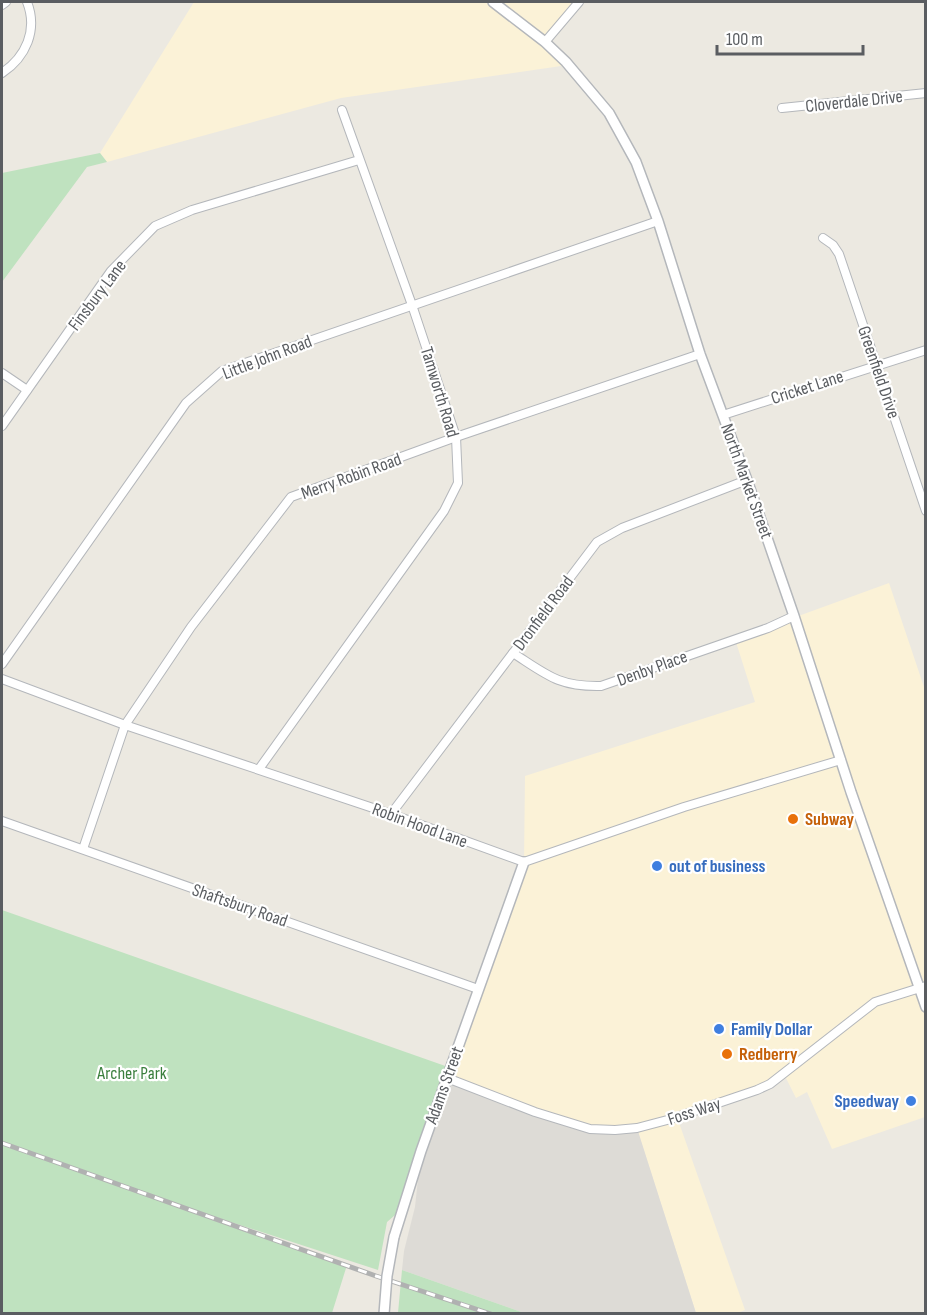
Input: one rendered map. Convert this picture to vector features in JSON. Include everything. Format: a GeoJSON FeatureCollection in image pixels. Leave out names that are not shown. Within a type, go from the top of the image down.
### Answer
{"type":"FeatureCollection","features":[{"type":"Feature","properties":{"kind":"street"},"geometry":{"type":"LineString","coordinates":[[2,5],[6,2]]}},
{"type":"Feature","properties":{"kind":"street"},"geometry":{"type":"LineString","coordinates":[[2,73],[12,66],[30,42],[32,13],[27,2]]}},
{"type":"Feature","properties":{"kind":"street","name":"North Market Street"},"geometry":{"type":"LineString","coordinates":[[493,2],[545,42],[566,62],[609,113],[636,162],[658,221],[700,354],[747,480],[841,760],[922,987],[926,1007]]}},
{"type":"Feature","properties":{"kind":"street"},"geometry":{"type":"LineString","coordinates":[[545,42],[579,2]]}},
{"type":"Feature","properties":{"kind":"street","name":"Cloverdale Drive"},"geometry":{"type":"LineString","coordinates":[[782,108],[926,93]]}},
{"type":"Feature","properties":{"kind":"street","name":"Tamworth Road"},"geometry":{"type":"LineString","coordinates":[[259,769],[444,511],[458,483],[456,437],[412,305],[342,110]]}},
{"type":"Feature","properties":{"kind":"street","name":"Finsbury Lane"},"geometry":{"type":"LineString","coordinates":[[2,426],[111,271],[155,226],[192,210],[359,160]]}},
{"type":"Feature","properties":{"kind":"street","name":"Little John Road"},"geometry":{"type":"LineString","coordinates":[[2,663],[186,403],[222,371],[658,221]]}},
{"type":"Feature","properties":{"kind":"street","name":"Greenfield Drive"},"geometry":{"type":"LineString","coordinates":[[824,238],[839,254],[926,511]]}},
{"type":"Feature","properties":{"kind":"street","name":"Cricket Lane"},"geometry":{"type":"LineString","coordinates":[[723,415],[926,350]]}},
{"type":"Feature","properties":{"kind":"street","name":"Merry Robin Road"},"geometry":{"type":"LineString","coordinates":[[83,849],[125,725],[191,627],[291,497],[456,437],[700,354]]}},
{"type":"Feature","properties":{"kind":"street"},"geometry":{"type":"LineString","coordinates":[[2,373],[27,390]]}},
{"type":"Feature","properties":{"kind":"street","name":"Dronfield Road"},"geometry":{"type":"LineString","coordinates":[[391,814],[597,542],[622,528],[747,480]]}},
{"type":"Feature","properties":{"kind":"street","name":"Denby Place"},"geometry":{"type":"LineString","coordinates":[[513,653],[561,683],[581,687],[601,686],[768,628],[794,616]]}},
{"type":"Feature","properties":{"kind":"street","name":"Robin Hood Lane"},"geometry":{"type":"LineString","coordinates":[[2,679],[125,725],[391,814],[524,862]]}},
{"type":"Feature","properties":{"kind":"street"},"geometry":{"type":"LineString","coordinates":[[524,862],[684,807],[841,760]]}},
{"type":"Feature","properties":{"kind":"street","name":"Shaftsbury Road"},"geometry":{"type":"LineString","coordinates":[[2,820],[478,989]]}},
{"type":"Feature","properties":{"kind":"street","name":"Adams Street"},"geometry":{"type":"LineString","coordinates":[[384,1314],[387,1276],[394,1237],[417,1160],[524,862]]}},
{"type":"Feature","properties":{"kind":"street","name":"Foss Way"},"geometry":{"type":"LineString","coordinates":[[447,1078],[535,1112],[590,1129],[637,1128],[699,1110],[770,1084],[875,1002],[922,987]]}},
{"type":"Feature","properties":{"kind":"shaded area"},"geometry":{"type":"Polygon","coordinates":[[[194,2],[583,2],[546,42],[568,65],[341,98],[107,162],[100,153],[194,2]]]}},
{"type":"Feature","properties":{"kind":"shaded area"},"geometry":{"type":"Polygon","coordinates":[[[889,583],[925,690],[925,1117],[832,1149],[807,1092],[796,1098],[784,1074],[770,1084],[677,1117],[745,1310],[737,1313],[696,1313],[637,1129],[590,1129],[447,1078],[524,862],[525,776],[755,702],[735,639],[889,583]]]}},
{"type":"Feature","properties":{"kind":"shaded area"},"geometry":{"type":"Polygon","coordinates":[[[447,1078],[590,1129],[637,1128],[696,1313],[524,1313],[402,1270],[404,1251],[415,1207],[421,1151],[447,1078]]]}},
{"type":"Feature","properties":{"kind":"green space"},"geometry":{"type":"Polygon","coordinates":[[[100,153],[107,162],[87,167],[2,282],[2,173],[100,153]]]}},
{"type":"Feature","properties":{"kind":"green space","name":"Archer Park"},"geometry":{"type":"Polygon","coordinates":[[[2,910],[451,1068],[402,1209],[387,1222],[378,1270],[139,1192],[347,1265],[332,1313],[2,1314],[2,910]]]}},
{"type":"Feature","properties":{"kind":"green space"},"geometry":{"type":"Polygon","coordinates":[[[402,1270],[524,1313],[398,1313],[402,1270]]]}},
{"type":"Feature","properties":{"kind":"railway"},"geometry":{"type":"LineString","coordinates":[[2,1143],[376,1276],[491,1314]]}},
{"type":"Feature","properties":{"kind":"place","name":"Subway"},"geometry":{"type":"Point","coordinates":[793,819]}},
{"type":"Feature","properties":{"kind":"place","name":"out of business"},"geometry":{"type":"Point","coordinates":[657,866]}},
{"type":"Feature","properties":{"kind":"place","name":"Family Dollar"},"geometry":{"type":"Point","coordinates":[719,1029]}},
{"type":"Feature","properties":{"kind":"place","name":"Redberry"},"geometry":{"type":"Point","coordinates":[727,1054]}},
{"type":"Feature","properties":{"kind":"place","name":"Speedway"},"geometry":{"type":"Point","coordinates":[911,1101]}}]}
